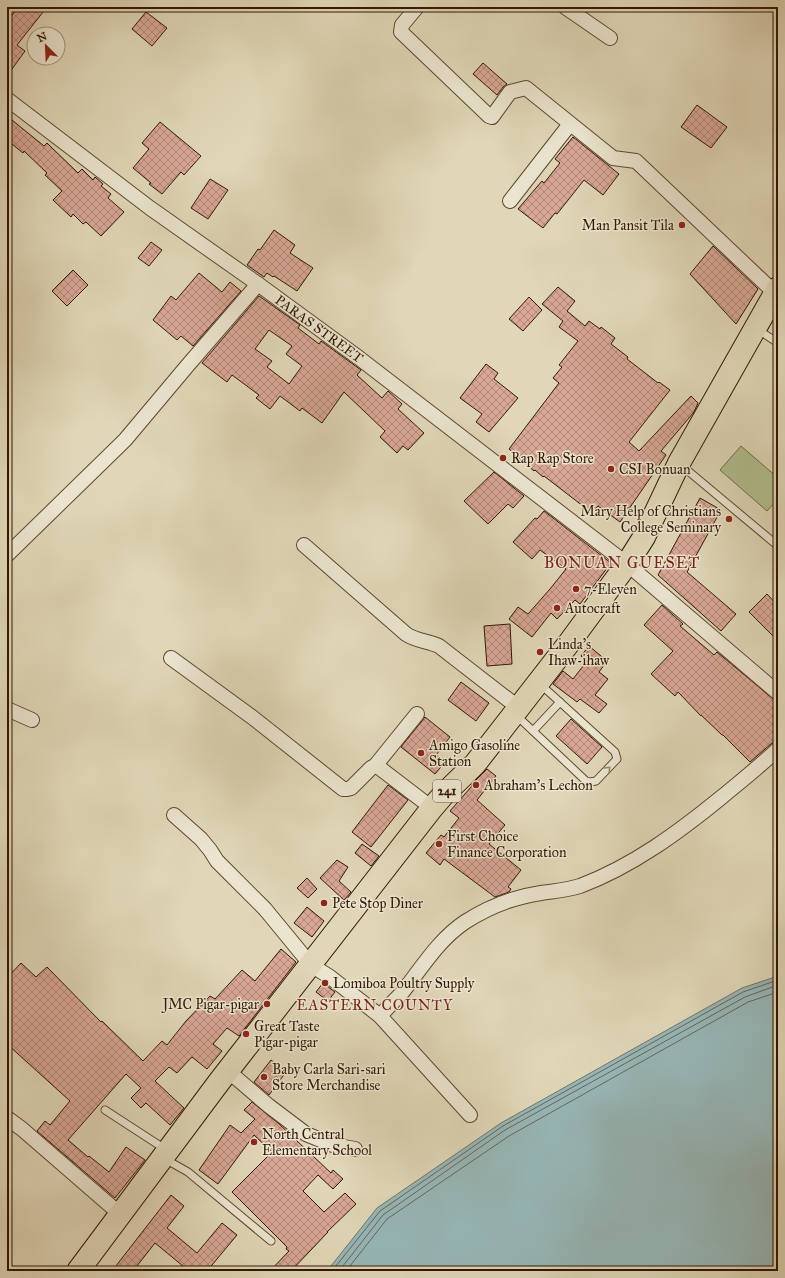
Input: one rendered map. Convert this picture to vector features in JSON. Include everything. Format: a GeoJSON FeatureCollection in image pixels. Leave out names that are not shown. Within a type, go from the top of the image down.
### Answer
{"type":"FeatureCollection","features":[{"type":"Feature","properties":{"kind":"main road","name":"241"},"geometry":{"type":"LineString","coordinates":[[78,1271],[228,1071],[432,808],[444,794],[475,764],[539,683],[627,564],[644,537],[679,463],[776,290]]}},
{"type":"Feature","properties":{"kind":"street"},"geometry":{"type":"LineString","coordinates":[[417,7],[402,25],[401,32],[489,116],[492,117],[510,92],[526,88],[613,158],[636,161],[776,290]]}},
{"type":"Feature","properties":{"kind":"street"},"geometry":{"type":"LineString","coordinates":[[565,7],[610,38]]}},
{"type":"Feature","properties":{"kind":"street","name":"PARAS STREET"},"geometry":{"type":"LineString","coordinates":[[7,99],[150,208],[258,284],[359,358],[627,564],[778,693]]}},
{"type":"Feature","properties":{"kind":"street"},"geometry":{"type":"LineString","coordinates":[[510,201],[570,124]]}},
{"type":"Feature","properties":{"kind":"street"},"geometry":{"type":"LineString","coordinates":[[7,555],[125,440],[258,284]]}},
{"type":"Feature","properties":{"kind":"street"},"geometry":{"type":"LineString","coordinates":[[304,545],[406,634],[417,640],[433,643],[439,646],[517,711]]}},
{"type":"Feature","properties":{"kind":"street"},"geometry":{"type":"LineString","coordinates":[[171,658],[252,717],[343,789],[347,790],[374,766],[417,714]]}},
{"type":"Feature","properties":{"kind":"street"},"geometry":{"type":"LineString","coordinates":[[7,709],[32,720]]}},
{"type":"Feature","properties":{"kind":"street"},"geometry":{"type":"LineString","coordinates":[[380,1016],[400,994],[442,942],[466,921],[511,899],[578,886],[607,874],[649,852],[698,816],[777,752]]}},
{"type":"Feature","properties":{"kind":"street"},"geometry":{"type":"LineString","coordinates":[[374,766],[377,766],[432,808]]}},
{"type":"Feature","properties":{"kind":"street"},"geometry":{"type":"LineString","coordinates":[[174,815],[201,839],[217,861],[265,909],[311,965],[330,977],[380,1016],[470,1115]]}},
{"type":"Feature","properties":{"kind":"street"},"geometry":{"type":"LineString","coordinates":[[228,1071],[269,1106],[306,1134],[333,1145],[355,1149]]}},
{"type":"Feature","properties":{"kind":"street"},"geometry":{"type":"LineString","coordinates":[[7,1118],[22,1129],[120,1214]]}},
{"type":"Feature","properties":{"kind":"lane"},"geometry":{"type":"LineString","coordinates":[[756,328],[778,343]]}},
{"type":"Feature","properties":{"kind":"lane"},"geometry":{"type":"LineString","coordinates":[[679,463],[778,546]]}},
{"type":"Feature","properties":{"kind":"lane"},"geometry":{"type":"LineString","coordinates":[[517,711],[533,731],[586,781],[596,781],[617,759],[615,752],[539,683]]}},
{"type":"Feature","properties":{"kind":"lane"},"geometry":{"type":"LineString","coordinates":[[533,731],[560,702]]}},
{"type":"Feature","properties":{"kind":"lane"},"geometry":{"type":"LineString","coordinates":[[105,1110],[188,1172],[271,1241]]}},
{"type":"Feature","properties":{"kind":"green space"},"geometry":{"type":"Polygon","coordinates":[[[741,446],[778,478],[778,499],[767,511],[720,470],[741,446]]]}},
{"type":"Feature","properties":{"kind":"water"},"geometry":{"type":"Polygon","coordinates":[[[778,976],[778,1271],[327,1271],[377,1208],[501,1123],[742,988],[778,976]]]}},
{"type":"Feature","properties":{"kind":"building"},"geometry":{"type":"Polygon","coordinates":[[[18,7],[47,7],[32,26],[26,26],[26,34],[17,45],[25,51],[7,76],[7,22],[18,7]]]}},
{"type":"Feature","properties":{"kind":"building"},"geometry":{"type":"Polygon","coordinates":[[[146,12],[167,28],[152,46],[132,29],[146,12]]]}},
{"type":"Feature","properties":{"kind":"building"},"geometry":{"type":"Polygon","coordinates":[[[483,63],[507,84],[497,95],[473,74],[483,63]]]}},
{"type":"Feature","properties":{"kind":"building"},"geometry":{"type":"Polygon","coordinates":[[[697,105],[727,127],[711,148],[681,127],[697,105]]]}},
{"type":"Feature","properties":{"kind":"building"},"geometry":{"type":"Polygon","coordinates":[[[7,116],[44,146],[47,143],[78,173],[82,169],[93,180],[95,177],[103,184],[101,186],[111,194],[108,198],[124,212],[101,236],[86,222],[83,224],[73,214],[71,217],[53,200],[62,191],[45,175],[47,173],[24,151],[23,153],[7,140],[7,116]]]}},
{"type":"Feature","properties":{"kind":"building"},"geometry":{"type":"Polygon","coordinates":[[[160,122],[201,156],[184,175],[181,172],[162,194],[149,184],[151,183],[133,168],[149,149],[142,143],[160,122]]]}},
{"type":"Feature","properties":{"kind":"building"},"geometry":{"type":"Polygon","coordinates":[[[573,137],[619,174],[603,195],[584,180],[557,214],[555,213],[543,228],[518,209],[542,181],[544,183],[560,163],[555,159],[573,137]]]}},
{"type":"Feature","properties":{"kind":"building"},"geometry":{"type":"Polygon","coordinates":[[[210,179],[228,190],[208,219],[191,208],[210,179]]]}},
{"type":"Feature","properties":{"kind":"building"},"geometry":{"type":"Polygon","coordinates":[[[274,230],[295,245],[290,253],[313,268],[297,291],[267,273],[264,277],[247,265],[274,230]]]}},
{"type":"Feature","properties":{"kind":"building"},"geometry":{"type":"Polygon","coordinates":[[[151,242],[162,250],[149,266],[138,258],[151,242]]]}},
{"type":"Feature","properties":{"kind":"building"},"geometry":{"type":"Polygon","coordinates":[[[713,246],[758,289],[736,324],[690,274],[713,246]]]}},
{"type":"Feature","properties":{"kind":"building"},"geometry":{"type":"Polygon","coordinates":[[[73,270],[88,285],[67,306],[52,291],[73,270]]]}},
{"type":"Feature","properties":{"kind":"building"},"geometry":{"type":"Polygon","coordinates":[[[199,273],[222,292],[230,282],[241,291],[193,346],[181,336],[177,340],[153,320],[171,296],[176,300],[199,273]]]}},
{"type":"Feature","properties":{"kind":"building"},"geometry":{"type":"Polygon","coordinates":[[[558,287],[575,301],[567,311],[585,326],[589,321],[600,329],[601,327],[615,338],[611,344],[628,357],[627,359],[658,383],[659,382],[670,390],[629,442],[639,451],[691,396],[698,403],[694,412],[661,451],[666,455],[620,522],[598,506],[592,513],[544,476],[543,477],[535,470],[534,471],[509,449],[559,383],[553,378],[562,367],[559,365],[578,341],[559,327],[563,321],[542,304],[558,287]]]}},
{"type":"Feature","properties":{"kind":"building"},"geometry":{"type":"Polygon","coordinates":[[[259,296],[300,325],[298,328],[319,344],[321,341],[361,370],[357,375],[382,398],[388,391],[402,404],[398,409],[424,433],[408,450],[403,446],[397,453],[380,437],[385,431],[344,392],[322,423],[302,408],[300,411],[280,396],[270,409],[256,398],[259,395],[232,375],[227,382],[202,363],[259,296]],[[269,330],[255,349],[272,361],[267,367],[289,384],[302,366],[286,354],[292,346],[269,330]]]}},
{"type":"Feature","properties":{"kind":"building"},"geometry":{"type":"Polygon","coordinates":[[[529,297],[542,310],[523,331],[509,319],[529,297]]]}},
{"type":"Feature","properties":{"kind":"building"},"geometry":{"type":"Polygon","coordinates":[[[486,364],[498,373],[494,379],[518,398],[489,432],[476,422],[482,414],[460,398],[486,364]]]}},
{"type":"Feature","properties":{"kind":"building"},"geometry":{"type":"Polygon","coordinates":[[[494,472],[524,496],[513,508],[508,504],[488,524],[464,501],[494,472]]]}},
{"type":"Feature","properties":{"kind":"building"},"geometry":{"type":"Polygon","coordinates":[[[700,498],[721,510],[687,572],[736,614],[721,631],[658,575],[700,498]]]}},
{"type":"Feature","properties":{"kind":"building"},"geometry":{"type":"Polygon","coordinates":[[[544,511],[611,563],[580,604],[575,600],[557,619],[551,613],[532,637],[509,619],[518,607],[528,614],[566,569],[540,550],[532,559],[513,542],[535,518],[537,519],[544,511]]]}},
{"type":"Feature","properties":{"kind":"building"},"geometry":{"type":"Polygon","coordinates":[[[767,594],[778,606],[778,641],[749,612],[767,594]]]}},
{"type":"Feature","properties":{"kind":"building"},"geometry":{"type":"Polygon","coordinates":[[[662,605],[683,624],[680,626],[714,655],[717,652],[778,703],[778,741],[772,743],[750,762],[678,692],[675,696],[651,674],[673,651],[644,625],[662,605]]]}},
{"type":"Feature","properties":{"kind":"building"},"geometry":{"type":"Polygon","coordinates":[[[510,624],[512,664],[487,666],[484,626],[510,624]]]}},
{"type":"Feature","properties":{"kind":"building"},"geometry":{"type":"Polygon","coordinates":[[[589,646],[607,661],[599,672],[608,679],[595,695],[607,704],[599,713],[580,699],[577,702],[553,684],[563,671],[573,679],[587,661],[581,656],[589,646]]]}},
{"type":"Feature","properties":{"kind":"building"},"geometry":{"type":"Polygon","coordinates":[[[461,682],[489,703],[476,721],[448,700],[461,682]]]}},
{"type":"Feature","properties":{"kind":"building"},"geometry":{"type":"Polygon","coordinates":[[[425,717],[450,737],[436,755],[445,762],[435,774],[401,747],[425,717]]]}},
{"type":"Feature","properties":{"kind":"building"},"geometry":{"type":"Polygon","coordinates":[[[571,719],[602,747],[587,764],[556,736],[571,719]]]}},
{"type":"Feature","properties":{"kind":"building"},"geometry":{"type":"Polygon","coordinates":[[[487,769],[496,776],[477,800],[505,825],[489,844],[521,870],[508,887],[511,889],[509,892],[495,897],[444,859],[440,865],[426,853],[441,835],[444,837],[459,818],[450,811],[472,786],[471,785],[487,769]]]}},
{"type":"Feature","properties":{"kind":"building"},"geometry":{"type":"Polygon","coordinates":[[[388,785],[408,800],[371,847],[352,832],[388,785]]]}},
{"type":"Feature","properties":{"kind":"building"},"geometry":{"type":"Polygon","coordinates":[[[362,844],[379,856],[371,866],[355,853],[362,844]]]}},
{"type":"Feature","properties":{"kind":"building"},"geometry":{"type":"Polygon","coordinates":[[[337,860],[348,867],[339,881],[351,892],[344,900],[320,878],[337,860]]]}},
{"type":"Feature","properties":{"kind":"building"},"geometry":{"type":"Polygon","coordinates":[[[307,878],[317,889],[308,898],[297,888],[307,878]]]}},
{"type":"Feature","properties":{"kind":"building"},"geometry":{"type":"Polygon","coordinates":[[[307,907],[324,921],[312,937],[294,923],[307,907]]]}},
{"type":"Feature","properties":{"kind":"building"},"geometry":{"type":"Polygon","coordinates":[[[281,949],[296,962],[239,1036],[227,1028],[213,1044],[222,1051],[207,1069],[192,1057],[177,1073],[169,1067],[155,1081],[184,1108],[170,1125],[146,1103],[141,1108],[131,1098],[141,1088],[126,1074],[68,1140],[109,1172],[126,1147],[145,1160],[115,1198],[37,1131],[45,1121],[50,1125],[70,1101],[7,1044],[7,978],[21,963],[36,977],[47,967],[101,1022],[102,1021],[143,1061],[162,1041],[167,1045],[186,1021],[210,996],[215,999],[242,970],[255,981],[281,949]]]}},
{"type":"Feature","properties":{"kind":"building"},"geometry":{"type":"Polygon","coordinates":[[[323,983],[335,992],[328,1001],[316,992],[323,983]]]}},
{"type":"Feature","properties":{"kind":"building"},"geometry":{"type":"Polygon","coordinates":[[[271,1060],[286,1072],[269,1095],[254,1082],[271,1060]]]}},
{"type":"Feature","properties":{"kind":"building"},"geometry":{"type":"Polygon","coordinates":[[[252,1102],[278,1123],[331,1173],[333,1170],[343,1179],[333,1189],[318,1175],[303,1191],[324,1212],[345,1193],[356,1204],[327,1232],[291,1271],[270,1271],[289,1251],[286,1249],[287,1247],[232,1192],[272,1152],[254,1135],[218,1184],[199,1170],[230,1125],[241,1133],[255,1119],[244,1110],[252,1102]]]}},
{"type":"Feature","properties":{"kind":"building"},"geometry":{"type":"Polygon","coordinates":[[[171,1195],[184,1206],[167,1228],[197,1253],[222,1223],[237,1235],[207,1271],[189,1271],[155,1243],[133,1271],[112,1271],[171,1195]]]}},
{"type":"Feature","properties":{"kind":"place","name":"Man Pansit Tila"},"geometry":{"type":"Point","coordinates":[682,225]}},
{"type":"Feature","properties":{"kind":"place","name":"Rap Rap Store"},"geometry":{"type":"Point","coordinates":[503,458]}},
{"type":"Feature","properties":{"kind":"place","name":"CSI Bonuan"},"geometry":{"type":"Point","coordinates":[611,469]}},
{"type":"Feature","properties":{"kind":"place","name":"Mary Help of Christians College Seminary"},"geometry":{"type":"Point","coordinates":[729,519]}},
{"type":"Feature","properties":{"kind":"place","name":"7-Eleven"},"geometry":{"type":"Point","coordinates":[576,589]}},
{"type":"Feature","properties":{"kind":"place","name":"Autocraft"},"geometry":{"type":"Point","coordinates":[557,608]}},
{"type":"Feature","properties":{"kind":"place","name":"Linda's Ihaw-ihaw"},"geometry":{"type":"Point","coordinates":[540,652]}},
{"type":"Feature","properties":{"kind":"place","name":"Amigo Gasoline Station"},"geometry":{"type":"Point","coordinates":[421,753]}},
{"type":"Feature","properties":{"kind":"place","name":"Abraham's Lechon"},"geometry":{"type":"Point","coordinates":[476,785]}},
{"type":"Feature","properties":{"kind":"place","name":"First Choice Finance Corporation"},"geometry":{"type":"Point","coordinates":[439,844]}},
{"type":"Feature","properties":{"kind":"place","name":"Pete Stop Diner"},"geometry":{"type":"Point","coordinates":[324,903]}},
{"type":"Feature","properties":{"kind":"place","name":"Lomiboa Poultry Supply"},"geometry":{"type":"Point","coordinates":[325,983]}},
{"type":"Feature","properties":{"kind":"place","name":"JMC Pigar-pigar"},"geometry":{"type":"Point","coordinates":[267,1004]}},
{"type":"Feature","properties":{"kind":"place","name":"Great Taste Pigar-pigar"},"geometry":{"type":"Point","coordinates":[246,1034]}},
{"type":"Feature","properties":{"kind":"place","name":"Baby Carla Sari-sari Store Merchandise"},"geometry":{"type":"Point","coordinates":[264,1077]}},
{"type":"Feature","properties":{"kind":"place","name":"North Central Elementary School"},"geometry":{"type":"Point","coordinates":[254,1142]}},
{"type":"Feature","properties":{"kind":"district","name":"BONUAN GUESET"},"geometry":{"type":"Point","coordinates":[622,562]}},
{"type":"Feature","properties":{"kind":"district","name":"EASTERN COUNTY"},"geometry":{"type":"Point","coordinates":[375,1005]}}]}
